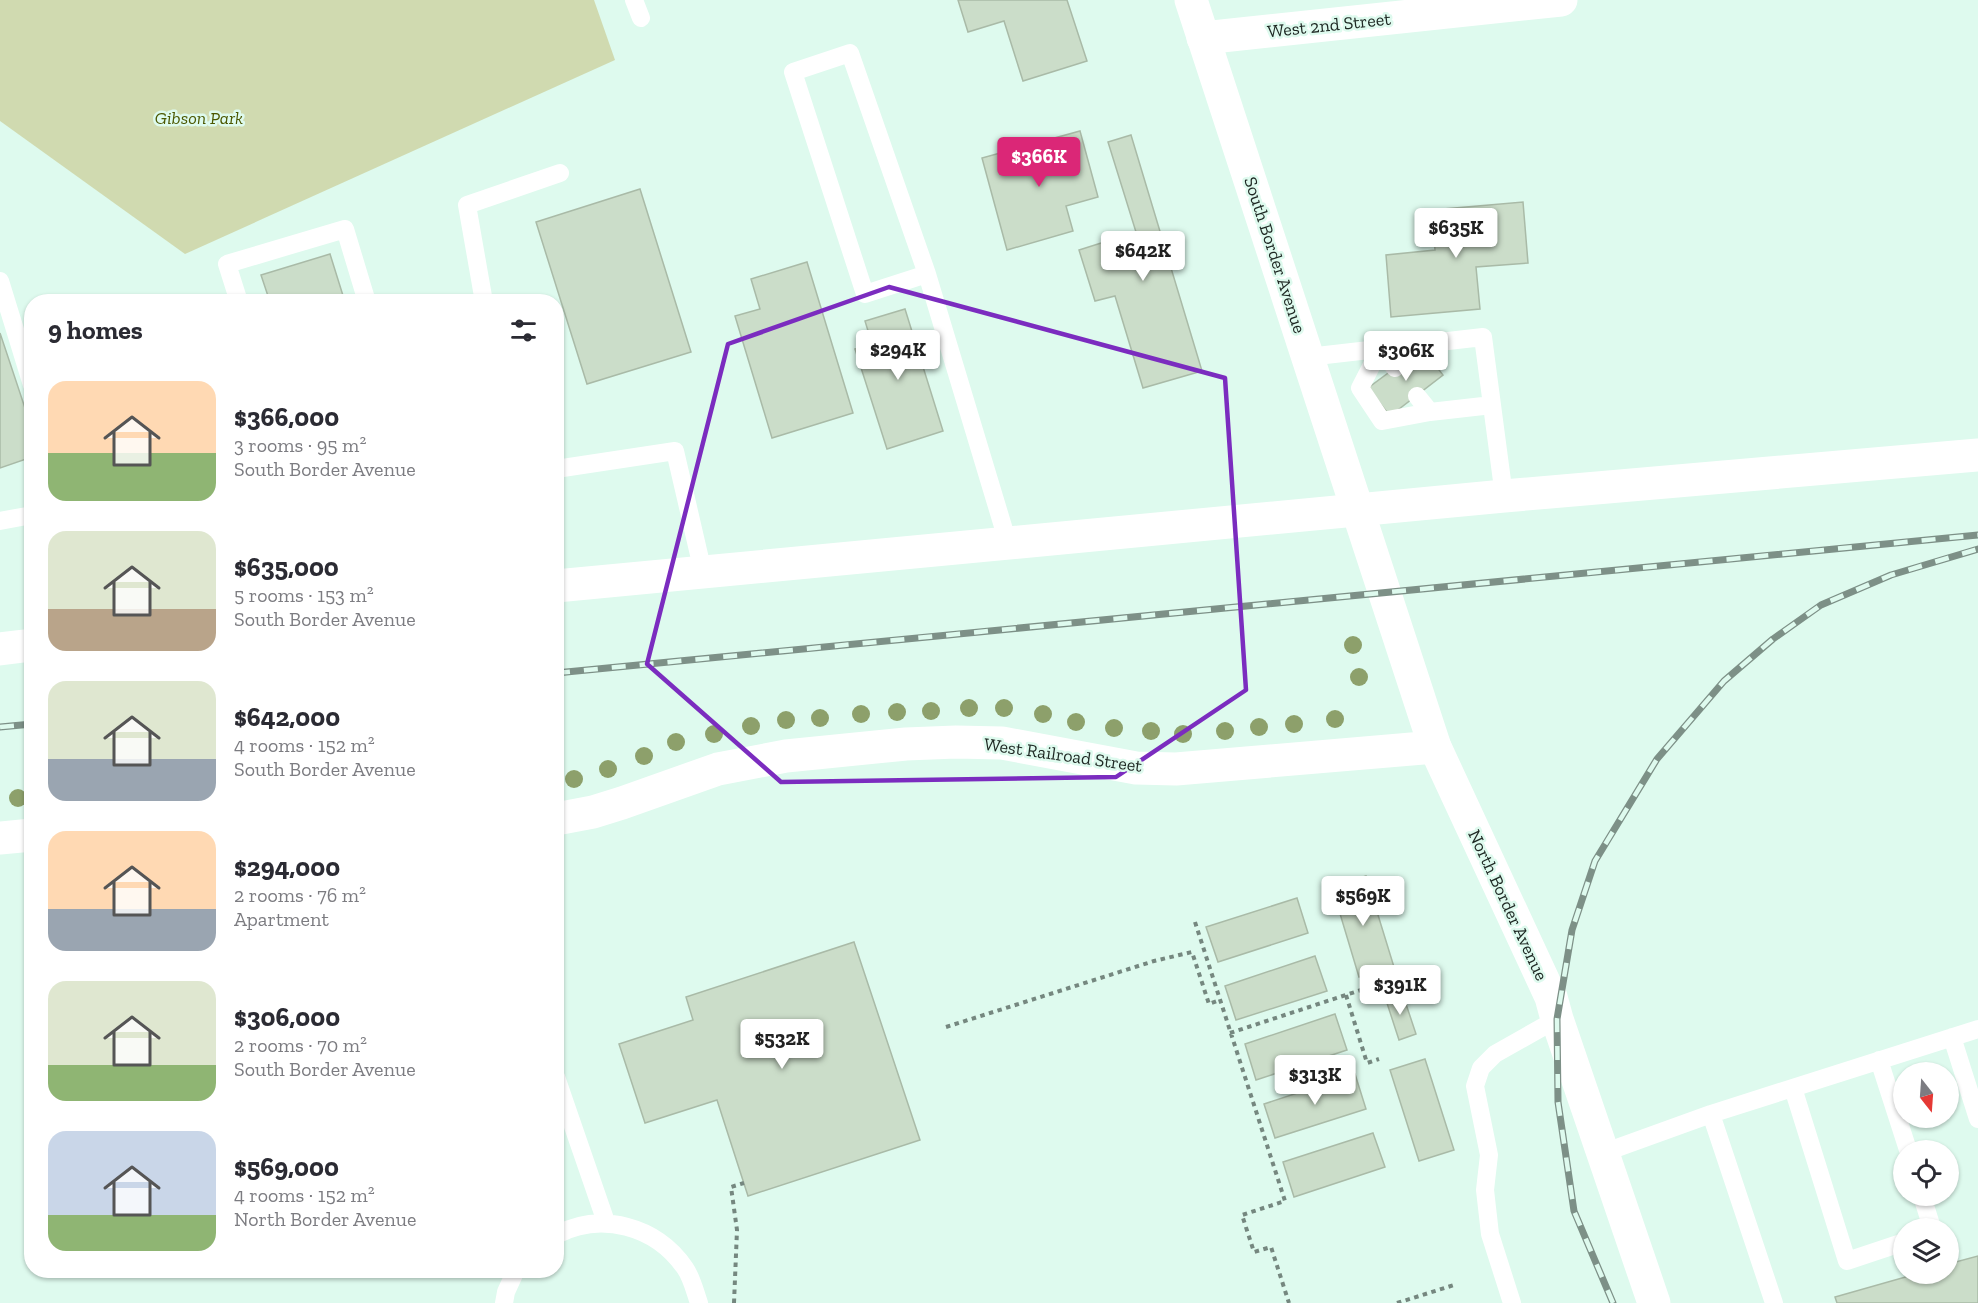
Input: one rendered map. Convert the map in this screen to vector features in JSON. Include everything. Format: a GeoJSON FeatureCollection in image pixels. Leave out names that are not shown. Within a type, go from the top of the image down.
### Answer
{"type":"FeatureCollection","features":[{"type":"Feature","properties":{"kind":"street","name":"South Border Avenue"},"geometry":{"type":"LineString","coordinates":[[1191,0],[1358,510]]}},
{"type":"Feature","properties":{"kind":"street","name":"West 2nd Street"},"geometry":{"type":"LineString","coordinates":[[1203,38],[1561,0]]}},
{"type":"Feature","properties":{"kind":"street"},"geometry":{"type":"LineString","coordinates":[[564,585],[1504,496],[1978,455]]}},
{"type":"Feature","properties":{"kind":"street","name":"North Border Avenue"},"geometry":{"type":"LineString","coordinates":[[1358,510],[1435,747],[1551,997],[1654,1303]]}},
{"type":"Feature","properties":{"kind":"street"},"geometry":{"type":"LineString","coordinates":[[0,649],[24,646]]}},
{"type":"Feature","properties":{"kind":"street","name":"West Railroad Street"},"geometry":{"type":"LineString","coordinates":[[564,817],[603,809],[718,770],[786,756],[906,744],[1002,743],[1136,768],[1176,769],[1435,747]]}},
{"type":"Feature","properties":{"kind":"street"},"geometry":{"type":"LineString","coordinates":[[0,838],[24,836]]}},
{"type":"Feature","properties":{"kind":"lane"},"geometry":{"type":"LineString","coordinates":[[634,0],[641,18]]}},
{"type":"Feature","properties":{"kind":"lane"},"geometry":{"type":"LineString","coordinates":[[927,274],[865,294],[793,72],[850,53],[927,274],[1008,543]]}},
{"type":"Feature","properties":{"kind":"lane"},"geometry":{"type":"LineString","coordinates":[[483,294],[467,205],[560,173]]}},
{"type":"Feature","properties":{"kind":"lane"},"geometry":{"type":"LineString","coordinates":[[236,294],[227,264],[345,229],[365,294]]}},
{"type":"Feature","properties":{"kind":"lane"},"geometry":{"type":"LineString","coordinates":[[0,281],[24,359]]}},
{"type":"Feature","properties":{"kind":"lane"},"geometry":{"type":"LineString","coordinates":[[1308,357],[1483,337],[1504,496]]}},
{"type":"Feature","properties":{"kind":"lane"},"geometry":{"type":"LineString","coordinates":[[1380,349],[1395,368]]}},
{"type":"Feature","properties":{"kind":"lane"},"geometry":{"type":"LineString","coordinates":[[1380,349],[1360,388],[1382,421],[1430,412],[1492,405]]}},
{"type":"Feature","properties":{"kind":"lane"},"geometry":{"type":"LineString","coordinates":[[1417,396],[1430,412]]}},
{"type":"Feature","properties":{"kind":"lane"},"geometry":{"type":"LineString","coordinates":[[564,468],[675,451],[703,572]]}},
{"type":"Feature","properties":{"kind":"lane"},"geometry":{"type":"LineString","coordinates":[[0,521],[24,516]]}},
{"type":"Feature","properties":{"kind":"lane"},"geometry":{"type":"LineString","coordinates":[[1512,1303],[1490,1234],[1485,1190],[1489,1155],[1475,1086],[1481,1068],[1495,1054],[1557,1019]]}},
{"type":"Feature","properties":{"kind":"lane"},"geometry":{"type":"LineString","coordinates":[[1603,1153],[1711,1114],[1978,1029]]}},
{"type":"Feature","properties":{"kind":"lane"},"geometry":{"type":"LineString","coordinates":[[1952,1037],[1978,1119]]}},
{"type":"Feature","properties":{"kind":"lane"},"geometry":{"type":"LineString","coordinates":[[1879,1060],[1905,1140]]}},
{"type":"Feature","properties":{"kind":"lane"},"geometry":{"type":"LineString","coordinates":[[1793,1088],[1847,1261],[1893,1246]]}},
{"type":"Feature","properties":{"kind":"lane"},"geometry":{"type":"LineString","coordinates":[[564,1100],[606,1222]]}},
{"type":"Feature","properties":{"kind":"lane"},"geometry":{"type":"LineString","coordinates":[[1711,1114],[1774,1303]]}},
{"type":"Feature","properties":{"kind":"lane"},"geometry":{"type":"LineString","coordinates":[[564,1230],[572,1226],[606,1222],[632,1227],[663,1243],[686,1269],[699,1303]]}},
{"type":"Feature","properties":{"kind":"lane"},"geometry":{"type":"LineString","coordinates":[[504,1303],[512,1278]]}},
{"type":"Feature","properties":{"kind":"path"},"geometry":{"type":"LineString","coordinates":[[1195,922],[1285,1201],[1242,1215],[1254,1252],[1271,1247],[1289,1303]]}},
{"type":"Feature","properties":{"kind":"path"},"geometry":{"type":"LineString","coordinates":[[946,1027],[1154,961],[1192,952],[1209,1004],[1220,1000]]}},
{"type":"Feature","properties":{"kind":"path"},"geometry":{"type":"LineString","coordinates":[[1230,1033],[1364,989]]}},
{"type":"Feature","properties":{"kind":"path"},"geometry":{"type":"LineString","coordinates":[[1346,995],[1367,1063],[1379,1059]]}},
{"type":"Feature","properties":{"kind":"path"},"geometry":{"type":"LineString","coordinates":[[734,1303],[737,1230],[731,1187],[744,1183]]}},
{"type":"Feature","properties":{"kind":"path"},"geometry":{"type":"LineString","coordinates":[[1397,1303],[1454,1285]]}},
{"type":"Feature","properties":{"kind":"highlighted area"},"geometry":{"type":"Polygon","coordinates":[[[889,287],[1225,378],[1246,690],[1116,777],[781,782],[647,664],[728,344],[889,287]]]}},
{"type":"Feature","properties":{"kind":"green space","name":"Gibson Park"},"geometry":{"type":"Polygon","coordinates":[[[0,0],[594,0],[615,60],[185,254],[0,121],[0,0]]]}},
{"type":"Feature","properties":{"kind":"building"},"geometry":{"type":"Polygon","coordinates":[[[958,0],[1067,0],[1087,61],[1023,81],[1004,21],[968,32],[958,0]]]}},
{"type":"Feature","properties":{"kind":"building"},"geometry":{"type":"Polygon","coordinates":[[[1080,131],[1098,197],[1066,206],[1073,231],[1007,250],[982,158],[1080,131]]]}},
{"type":"Feature","properties":{"kind":"building"},"geometry":{"type":"Polygon","coordinates":[[[1131,135],[1202,371],[1143,388],[1115,296],[1095,301],[1079,250],[1136,232],[1108,142],[1131,135]]]}},
{"type":"Feature","properties":{"kind":"building"},"geometry":{"type":"Polygon","coordinates":[[[640,189],[691,352],[587,384],[564,311],[564,294],[559,294],[536,222],[640,189]]]}},
{"type":"Feature","properties":{"kind":"building"},"geometry":{"type":"Polygon","coordinates":[[[1523,202],[1528,263],[1476,267],[1480,309],[1391,317],[1386,255],[1435,250],[1432,210],[1523,202]]]}},
{"type":"Feature","properties":{"kind":"building"},"geometry":{"type":"Polygon","coordinates":[[[330,254],[342,294],[267,294],[261,275],[330,254]]]}},
{"type":"Feature","properties":{"kind":"building"},"geometry":{"type":"Polygon","coordinates":[[[807,262],[853,413],[772,438],[735,316],[760,309],[751,279],[807,262]]]}},
{"type":"Feature","properties":{"kind":"building"},"geometry":{"type":"Polygon","coordinates":[[[905,309],[943,431],[887,449],[855,349],[872,344],[865,321],[905,309]]]}},
{"type":"Feature","properties":{"kind":"building"},"geometry":{"type":"Polygon","coordinates":[[[0,333],[24,405],[24,460],[0,468],[0,333]]]}},
{"type":"Feature","properties":{"kind":"building"},"geometry":{"type":"Polygon","coordinates":[[[1422,348],[1443,375],[1390,416],[1368,388],[1422,348]]]}},
{"type":"Feature","properties":{"kind":"building"},"geometry":{"type":"Polygon","coordinates":[[[1366,876],[1394,967],[1359,977],[1332,887],[1366,876]]]}},
{"type":"Feature","properties":{"kind":"building"},"geometry":{"type":"Polygon","coordinates":[[[1297,898],[1308,933],[1218,962],[1206,927],[1297,898]]]}},
{"type":"Feature","properties":{"kind":"building"},"geometry":{"type":"Polygon","coordinates":[[[854,942],[920,1140],[748,1196],[717,1100],[645,1123],[619,1044],[693,1020],[686,997],[854,942]]]}},
{"type":"Feature","properties":{"kind":"building"},"geometry":{"type":"Polygon","coordinates":[[[1315,956],[1327,991],[1236,1020],[1225,986],[1315,956]]]}},
{"type":"Feature","properties":{"kind":"building"},"geometry":{"type":"Polygon","coordinates":[[[1402,992],[1416,1034],[1399,1040],[1385,997],[1402,992]]]}},
{"type":"Feature","properties":{"kind":"building"},"geometry":{"type":"Polygon","coordinates":[[[1335,1014],[1347,1050],[1256,1080],[1245,1044],[1335,1014]]]}},
{"type":"Feature","properties":{"kind":"building"},"geometry":{"type":"Polygon","coordinates":[[[1425,1059],[1454,1150],[1419,1161],[1390,1070],[1425,1059]]]}},
{"type":"Feature","properties":{"kind":"building"},"geometry":{"type":"Polygon","coordinates":[[[1355,1074],[1366,1109],[1275,1138],[1264,1104],[1355,1074]]]}},
{"type":"Feature","properties":{"kind":"building"},"geometry":{"type":"Polygon","coordinates":[[[1373,1133],[1385,1167],[1294,1197],[1283,1162],[1373,1133]]]}},
{"type":"Feature","properties":{"kind":"building"},"geometry":{"type":"Polygon","coordinates":[[[1978,1256],[1978,1303],[1837,1303],[1835,1297],[1893,1281],[1893,1284],[1959,1284],[1959,1261],[1978,1256]]]}},
{"type":"Feature","properties":{"kind":"railway"},"geometry":{"type":"LineString","coordinates":[[564,672],[1978,535]]}},
{"type":"Feature","properties":{"kind":"railway"},"geometry":{"type":"LineString","coordinates":[[1613,1303],[1574,1211],[1558,1102],[1557,1019],[1572,930],[1595,861],[1657,759],[1724,681],[1773,639],[1821,605],[1891,575],[1978,549]]}},
{"type":"Feature","properties":{"kind":"railway"},"geometry":{"type":"LineString","coordinates":[[0,727],[24,725]]}}]}
